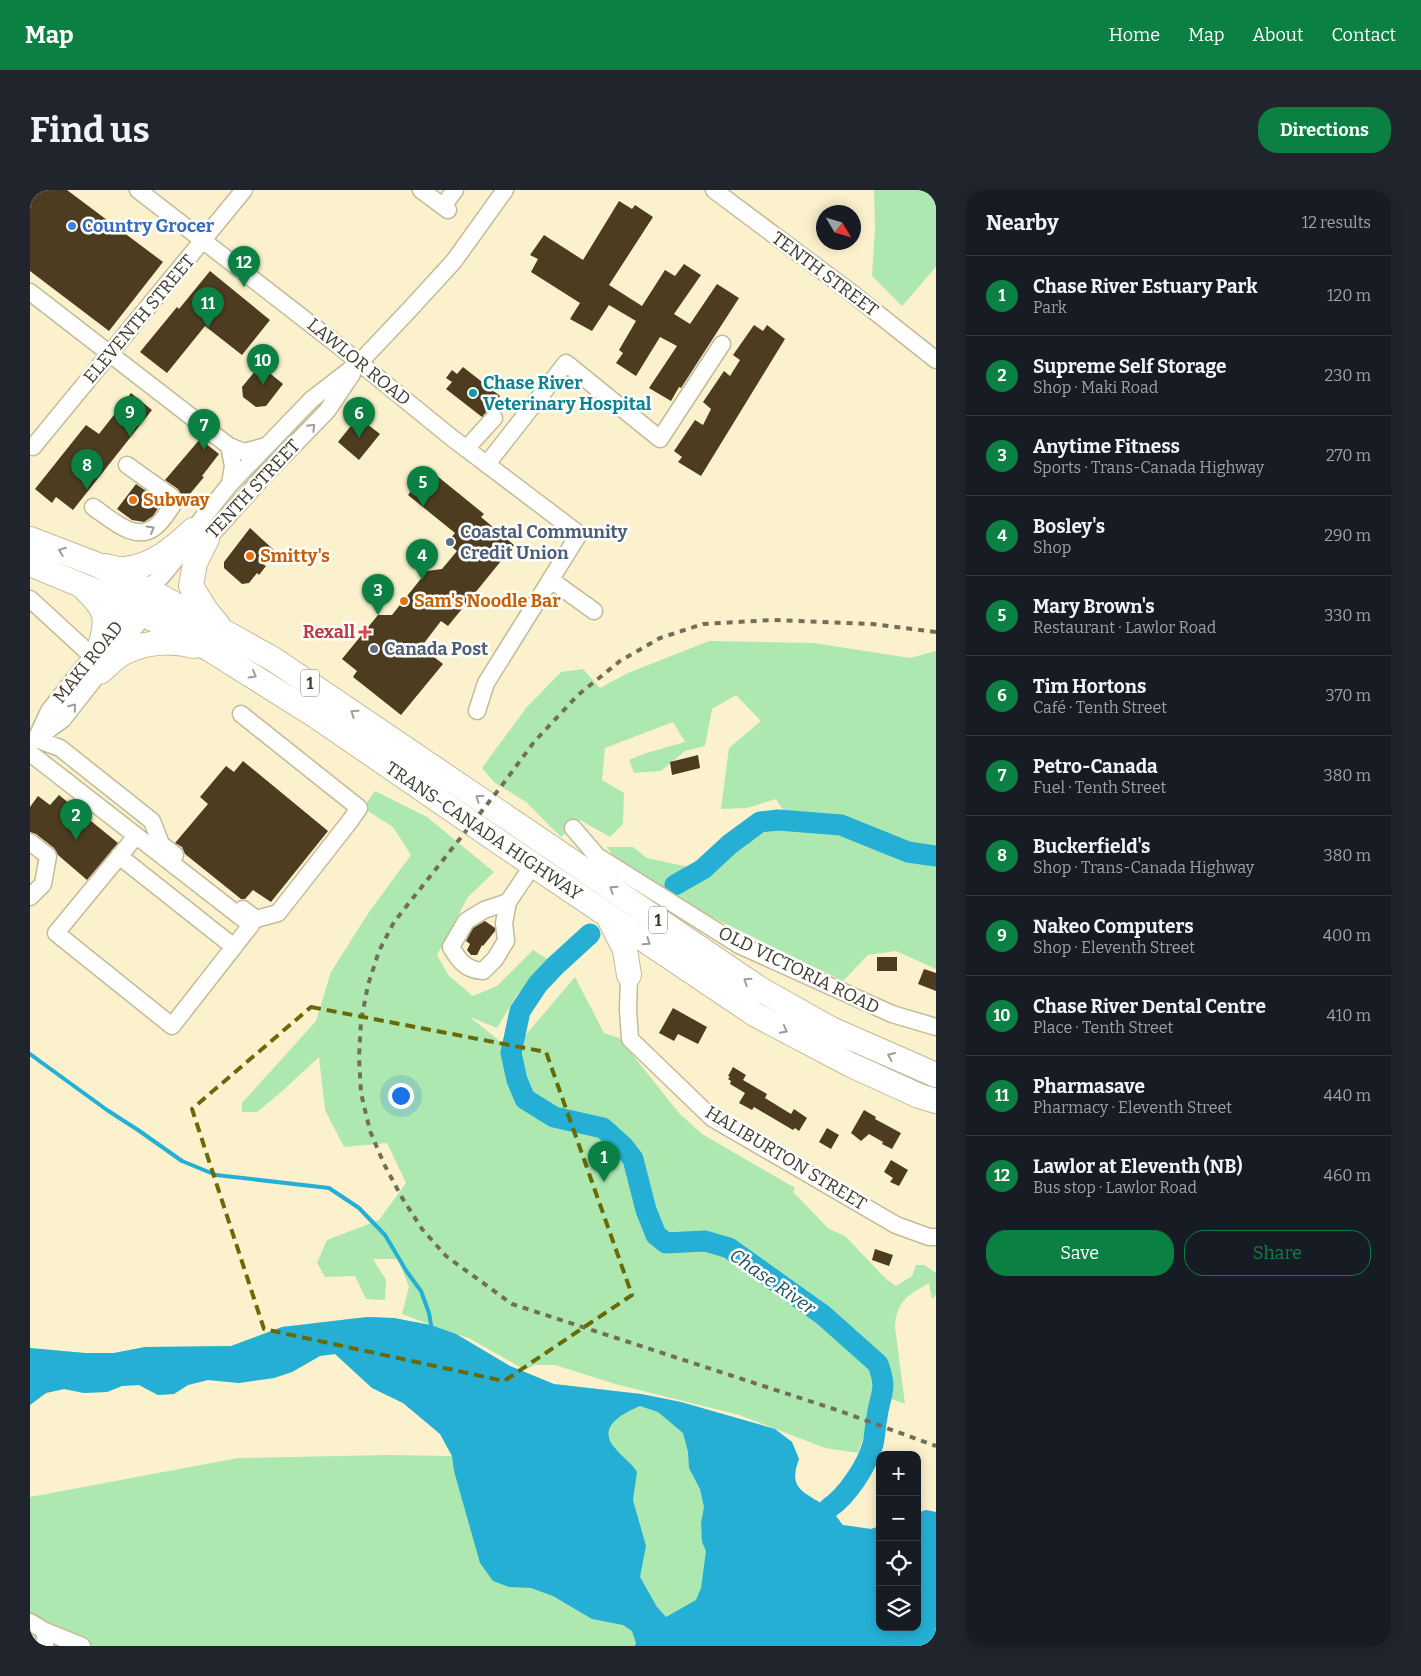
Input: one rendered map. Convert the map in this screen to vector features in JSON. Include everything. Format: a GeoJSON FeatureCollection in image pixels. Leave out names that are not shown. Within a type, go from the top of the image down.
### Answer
{"type":"FeatureCollection","features":[{"type":"Feature","properties":{"kind":"highway"},"geometry":{"type":"LineString","coordinates":[[94,564],[124,570],[148,564],[200,535]]}},
{"type":"Feature","properties":{"kind":"highway"},"geometry":{"type":"LineString","coordinates":[[81,585],[98,601],[103,610],[106,627],[97,658],[121,655],[148,644],[217,640],[205,609],[191,586],[200,535]]}},
{"type":"Feature","properties":{"kind":"highway","name":"TRANS-CANADA HIGHWAY"},"geometry":{"type":"LineString","coordinates":[[30,539],[94,564],[153,593],[316,716],[756,1015],[851,1065],[930,1102]]}},
{"type":"Feature","properties":{"kind":"highway","name":"TRANS-CANADA HIGHWAY"},"geometry":{"type":"LineString","coordinates":[[30,564],[117,600],[138,611],[273,659],[760,989],[831,1029],[936,1075]]}},
{"type":"Feature","properties":{"kind":"highway"},"geometry":{"type":"LineString","coordinates":[[607,915],[625,950],[630,975]]}},
{"type":"Feature","properties":{"kind":"street","name":"LAWLOR ROAD"},"geometry":{"type":"LineString","coordinates":[[138,190],[360,362],[466,448],[579,534],[550,580]]}},
{"type":"Feature","properties":{"kind":"street","name":"ELEVENTH STREET"},"geometry":{"type":"LineString","coordinates":[[33,447],[244,190]]}},
{"type":"Feature","properties":{"kind":"street"},"geometry":{"type":"LineString","coordinates":[[421,190],[445,208],[455,190]]}},
{"type":"Feature","properties":{"kind":"street","name":"TENTH STREET"},"geometry":{"type":"LineString","coordinates":[[200,535],[230,484],[312,400],[360,362],[454,261],[505,190]]}},
{"type":"Feature","properties":{"kind":"street","name":"TENTH STREET"},"geometry":{"type":"LineString","coordinates":[[714,190],[849,291],[936,360]]}},
{"type":"Feature","properties":{"kind":"street"},"geometry":{"type":"LineString","coordinates":[[30,292],[229,446],[244,452],[267,446]]}},
{"type":"Feature","properties":{"kind":"street"},"geometry":{"type":"LineString","coordinates":[[488,464],[566,363],[660,439],[722,344]]}},
{"type":"Feature","properties":{"kind":"street","name":"TENTH STREET"},"geometry":{"type":"LineString","coordinates":[[153,593],[162,576],[181,553],[265,474],[327,411],[360,362]]}},
{"type":"Feature","properties":{"kind":"street"},"geometry":{"type":"LineString","coordinates":[[466,448],[494,418]]}},
{"type":"Feature","properties":{"kind":"street"},"geometry":{"type":"LineString","coordinates":[[229,446],[233,466],[230,484]]}},
{"type":"Feature","properties":{"kind":"street"},"geometry":{"type":"LineString","coordinates":[[93,507],[132,532],[139,534],[157,526],[172,506],[174,502],[172,497],[127,465]]}},
{"type":"Feature","properties":{"kind":"street"},"geometry":{"type":"LineString","coordinates":[[477,711],[486,683],[550,580],[594,611]]}},
{"type":"Feature","properties":{"kind":"street","name":"MAKI ROAD"},"geometry":{"type":"LineString","coordinates":[[32,746],[63,719],[97,658],[153,593]]}},
{"type":"Feature","properties":{"kind":"street"},"geometry":{"type":"LineString","coordinates":[[30,599],[97,658]]}},
{"type":"Feature","properties":{"kind":"street","name":"MAKI ROAD"},"geometry":{"type":"LineString","coordinates":[[97,658],[138,611]]}},
{"type":"Feature","properties":{"kind":"street"},"geometry":{"type":"LineString","coordinates":[[32,746],[60,748],[152,821],[161,844],[256,919],[278,914],[359,808],[241,714]]}},
{"type":"Feature","properties":{"kind":"street"},"geometry":{"type":"LineString","coordinates":[[32,746],[136,836],[251,925],[172,1026],[56,933],[136,836]]}},
{"type":"Feature","properties":{"kind":"street","name":"OLD VICTORIA ROAD"},"geometry":{"type":"LineString","coordinates":[[573,828],[597,856],[739,945],[892,1014],[936,1027]]}},
{"type":"Feature","properties":{"kind":"street"},"geometry":{"type":"LineString","coordinates":[[30,842],[48,856],[43,884],[30,897]]}},
{"type":"Feature","properties":{"kind":"street"},"geometry":{"type":"LineString","coordinates":[[119,856],[234,947]]}},
{"type":"Feature","properties":{"kind":"street"},"geometry":{"type":"LineString","coordinates":[[508,902],[533,865]]}},
{"type":"Feature","properties":{"kind":"street","name":"HALIBURTON STREET"},"geometry":{"type":"LineString","coordinates":[[630,975],[628,1010],[630,1039],[712,1118],[896,1225],[928,1237],[936,1237]]}},
{"type":"Feature","properties":{"kind":"street"},"geometry":{"type":"LineString","coordinates":[[30,1622],[45,1638],[82,1646]]}},
{"type":"Feature","properties":{"kind":"highlighted area"},"geometry":{"type":"Polygon","coordinates":[[[311,1007],[546,1052],[632,1295],[504,1381],[264,1329],[192,1109],[311,1007]]]}},
{"type":"Feature","properties":{"kind":"green space"},"geometry":{"type":"Polygon","coordinates":[[[874,190],[936,190],[936,267],[902,306],[872,276],[875,228],[874,190]]]}},
{"type":"Feature","properties":{"kind":"green space"},"geometry":{"type":"Polygon","coordinates":[[[709,641],[814,643],[910,658],[936,651],[936,969],[896,951],[868,955],[843,981],[699,911],[616,860],[607,847],[633,847],[647,858],[694,868],[753,827],[785,813],[776,799],[747,808],[721,809],[729,748],[761,721],[736,695],[712,709],[705,746],[685,751],[661,771],[634,773],[629,760],[685,742],[673,722],[605,748],[602,780],[624,793],[623,824],[610,837],[580,820],[561,837],[526,802],[494,782],[482,768],[526,708],[561,672],[583,669],[600,688],[628,673],[709,641]]]}},
{"type":"Feature","properties":{"kind":"green space"},"geometry":{"type":"Polygon","coordinates":[[[375,791],[427,817],[494,872],[468,897],[437,955],[449,976],[473,996],[497,986],[533,950],[549,960],[517,995],[497,1028],[470,1017],[512,1051],[575,977],[604,1033],[619,1038],[679,1113],[702,1134],[795,1188],[793,1192],[829,1229],[845,1236],[886,1279],[896,1286],[912,1276],[916,1265],[924,1265],[936,1273],[936,1295],[932,1299],[929,1283],[922,1287],[905,1299],[898,1310],[896,1318],[895,1327],[905,1404],[873,1392],[875,1403],[858,1453],[825,1448],[739,1415],[615,1384],[555,1365],[535,1365],[525,1370],[469,1338],[458,1335],[510,1366],[554,1384],[641,1394],[681,1402],[775,1429],[792,1442],[799,1459],[795,1477],[800,1489],[829,1509],[843,1525],[871,1529],[876,1527],[876,1631],[921,1631],[921,1512],[926,1510],[936,1512],[936,1646],[30,1646],[30,1497],[238,1458],[389,1455],[452,1456],[440,1433],[403,1403],[372,1388],[335,1354],[320,1356],[292,1372],[274,1378],[239,1383],[208,1380],[188,1385],[174,1394],[158,1395],[139,1385],[122,1386],[107,1392],[84,1393],[64,1389],[46,1393],[30,1405],[30,1348],[85,1353],[114,1353],[145,1347],[231,1346],[282,1327],[367,1317],[394,1318],[439,1328],[402,1314],[409,1287],[398,1259],[373,1259],[386,1280],[385,1300],[366,1299],[355,1276],[325,1277],[317,1263],[327,1240],[379,1220],[406,1183],[387,1143],[344,1147],[325,1110],[319,1057],[257,1112],[242,1112],[242,1103],[316,1021],[331,972],[369,912],[411,855],[393,827],[363,808],[375,791]]]}},
{"type":"Feature","properties":{"kind":"water"},"geometry":{"type":"Polygon","coordinates":[[[367,1317],[394,1318],[431,1325],[456,1334],[510,1366],[554,1384],[641,1394],[681,1402],[775,1429],[792,1442],[799,1459],[795,1477],[800,1489],[829,1509],[843,1525],[871,1529],[876,1527],[876,1631],[921,1631],[921,1512],[926,1510],[936,1512],[936,1646],[635,1646],[636,1643],[632,1631],[623,1625],[592,1619],[553,1596],[531,1588],[509,1587],[493,1581],[480,1563],[454,1471],[452,1456],[440,1434],[403,1403],[372,1388],[335,1354],[320,1356],[292,1372],[274,1378],[239,1383],[208,1380],[188,1385],[174,1394],[158,1395],[139,1385],[122,1386],[107,1392],[84,1393],[64,1389],[46,1393],[30,1405],[30,1348],[85,1353],[114,1353],[145,1347],[231,1346],[282,1327],[367,1317]],[[640,1406],[614,1422],[608,1434],[615,1448],[637,1472],[633,1500],[646,1546],[640,1577],[657,1607],[666,1617],[696,1600],[701,1588],[706,1551],[702,1542],[701,1523],[704,1507],[700,1489],[689,1468],[688,1452],[683,1433],[658,1412],[640,1406]]]}},
{"type":"Feature","properties":{"kind":"building","name":"Country Grocer"},"geometry":{"type":"Polygon","coordinates":[[[30,190],[67,190],[163,262],[109,331],[30,271],[30,190]]]}},
{"type":"Feature","properties":{"kind":"building"},"geometry":{"type":"Polygon","coordinates":[[[619,201],[632,209],[635,205],[653,217],[609,285],[642,306],[665,270],[675,276],[684,264],[701,275],[674,314],[690,324],[717,284],[739,298],[671,401],[649,388],[677,346],[660,337],[636,376],[616,363],[623,353],[619,350],[636,321],[609,305],[592,331],[570,319],[580,303],[531,272],[538,259],[530,255],[544,235],[583,260],[619,201]]]}},
{"type":"Feature","properties":{"kind":"building"},"geometry":{"type":"Polygon","coordinates":[[[210,271],[270,320],[242,355],[205,326],[167,373],[140,352],[210,271]]]}},
{"type":"Feature","properties":{"kind":"building"},"geometry":{"type":"Polygon","coordinates":[[[754,325],[763,331],[767,325],[785,339],[701,476],[678,462],[682,457],[674,451],[695,420],[703,425],[711,409],[703,402],[724,371],[730,376],[740,360],[733,355],[754,325]]]}},
{"type":"Feature","properties":{"kind":"building"},"geometry":{"type":"Polygon","coordinates":[[[260,365],[283,384],[266,406],[256,407],[243,397],[242,387],[260,365]]]}},
{"type":"Feature","properties":{"kind":"building","name":"Chase River Veterinary Hospital"},"geometry":{"type":"Polygon","coordinates":[[[463,367],[500,396],[482,417],[446,389],[452,382],[446,378],[452,370],[457,374],[463,367]]]}},
{"type":"Feature","properties":{"kind":"building"},"geometry":{"type":"Polygon","coordinates":[[[131,393],[152,410],[73,510],[56,497],[52,503],[35,489],[86,425],[99,434],[131,393]]]}},
{"type":"Feature","properties":{"kind":"building"},"geometry":{"type":"Polygon","coordinates":[[[358,417],[380,434],[359,460],[338,442],[358,417]]]}},
{"type":"Feature","properties":{"kind":"building"},"geometry":{"type":"Polygon","coordinates":[[[200,439],[219,454],[202,476],[204,477],[184,501],[178,489],[165,480],[200,439]]]}},
{"type":"Feature","properties":{"kind":"building"},"geometry":{"type":"Polygon","coordinates":[[[427,471],[431,471],[484,514],[481,517],[514,545],[448,626],[441,621],[421,647],[443,664],[401,715],[353,677],[357,671],[342,659],[378,615],[392,615],[427,571],[442,569],[457,551],[451,546],[450,539],[455,533],[408,495],[427,471]]]}},
{"type":"Feature","properties":{"kind":"building"},"geometry":{"type":"Polygon","coordinates":[[[136,484],[162,502],[153,516],[144,522],[132,520],[117,509],[136,484]]]}},
{"type":"Feature","properties":{"kind":"building","name":"Smitty's"},"geometry":{"type":"Polygon","coordinates":[[[250,528],[275,551],[259,575],[257,573],[249,583],[242,584],[224,568],[224,562],[250,528]]]}},
{"type":"Feature","properties":{"kind":"building"},"geometry":{"type":"Polygon","coordinates":[[[698,755],[700,768],[672,775],[670,762],[698,755]]]}},
{"type":"Feature","properties":{"kind":"building"},"geometry":{"type":"Polygon","coordinates":[[[243,761],[328,831],[271,902],[253,890],[245,899],[241,899],[185,854],[182,847],[175,843],[208,804],[200,797],[226,766],[234,772],[243,761]]]}},
{"type":"Feature","properties":{"kind":"building"},"geometry":{"type":"Polygon","coordinates":[[[59,795],[118,843],[87,880],[58,855],[54,848],[36,834],[30,832],[30,807],[38,796],[50,805],[59,795]]]}},
{"type":"Feature","properties":{"kind":"building"},"geometry":{"type":"Polygon","coordinates":[[[485,921],[495,928],[495,931],[482,945],[477,955],[471,955],[467,950],[470,944],[466,941],[473,928],[485,921]]]}},
{"type":"Feature","properties":{"kind":"building"},"geometry":{"type":"Polygon","coordinates":[[[877,957],[897,957],[897,971],[877,971],[877,957]]]}},
{"type":"Feature","properties":{"kind":"building"},"geometry":{"type":"Polygon","coordinates":[[[924,969],[936,973],[936,991],[918,984],[924,969]]]}},
{"type":"Feature","properties":{"kind":"building"},"geometry":{"type":"Polygon","coordinates":[[[673,1008],[707,1027],[698,1044],[678,1034],[674,1041],[659,1033],[673,1008]]]}},
{"type":"Feature","properties":{"kind":"building"},"geometry":{"type":"Polygon","coordinates":[[[733,1067],[746,1075],[743,1080],[767,1094],[765,1098],[791,1114],[794,1109],[807,1118],[799,1131],[795,1128],[793,1130],[754,1107],[752,1110],[739,1103],[745,1093],[730,1084],[731,1081],[728,1079],[730,1077],[728,1076],[733,1067]]]}},
{"type":"Feature","properties":{"kind":"building"},"geometry":{"type":"Polygon","coordinates":[[[864,1110],[876,1117],[875,1119],[901,1133],[892,1149],[869,1134],[861,1141],[851,1133],[864,1110]]]}},
{"type":"Feature","properties":{"kind":"building"},"geometry":{"type":"Polygon","coordinates":[[[827,1128],[839,1135],[831,1149],[819,1142],[827,1128]]]}},
{"type":"Feature","properties":{"kind":"building"},"geometry":{"type":"Polygon","coordinates":[[[891,1160],[908,1170],[899,1186],[890,1182],[893,1178],[884,1172],[891,1160]]]}},
{"type":"Feature","properties":{"kind":"building"},"geometry":{"type":"Polygon","coordinates":[[[875,1249],[893,1255],[889,1266],[872,1260],[875,1249]]]}},
{"type":"Feature","properties":{"kind":"waterway","name":"Chase River"},"geometry":{"type":"LineString","coordinates":[[675,885],[703,869],[730,844],[760,822],[778,820],[841,825],[908,852],[936,856]]}},
{"type":"Feature","properties":{"kind":"waterway","name":"Chase River"},"geometry":{"type":"LineString","coordinates":[[590,934],[538,984],[520,1011],[511,1053],[517,1080],[525,1099],[554,1117],[603,1128],[623,1146],[633,1159],[646,1210],[656,1235],[666,1243],[705,1241],[729,1248],[823,1315],[878,1364],[883,1386],[874,1441],[870,1453],[861,1471],[849,1488],[829,1508]]}},
{"type":"Feature","properties":{"kind":"waterway"},"geometry":{"type":"LineString","coordinates":[[30,1054],[182,1161],[216,1175],[329,1188],[359,1208],[385,1235],[407,1272],[421,1291],[431,1325]]}},
{"type":"Feature","properties":{"kind":"railway"},"geometry":{"type":"LineString","coordinates":[[936,632],[872,624],[772,620],[703,624],[660,638],[620,661],[578,695],[534,742],[394,922],[379,951],[368,985],[361,1021],[359,1057],[361,1093],[370,1131],[384,1164],[401,1196],[422,1229],[446,1256],[512,1304],[837,1410],[936,1446]]}},
{"type":"Feature","properties":{"kind":"place","name":"Country Grocer"},"geometry":{"type":"Point","coordinates":[72,226]}},
{"type":"Feature","properties":{"kind":"place","name":"Lawlor at Eleventh (NB)"},"geometry":{"type":"Point","coordinates":[244,287]}},
{"type":"Feature","properties":{"kind":"place","name":"Pharmasave"},"geometry":{"type":"Point","coordinates":[208,328]}},
{"type":"Feature","properties":{"kind":"place","name":"Chase River Dental Centre"},"geometry":{"type":"Point","coordinates":[263,385]}},
{"type":"Feature","properties":{"kind":"place","name":"Chase River Veterinary Hospital"},"geometry":{"type":"Point","coordinates":[473,393]}},
{"type":"Feature","properties":{"kind":"place","name":"Nakeo Computers"},"geometry":{"type":"Point","coordinates":[130,437]}},
{"type":"Feature","properties":{"kind":"place","name":"Tim Hortons"},"geometry":{"type":"Point","coordinates":[359,438]}},
{"type":"Feature","properties":{"kind":"place","name":"Petro-Canada"},"geometry":{"type":"Point","coordinates":[204,450]}},
{"type":"Feature","properties":{"kind":"place","name":"Buckerfield's"},"geometry":{"type":"Point","coordinates":[87,490]}},
{"type":"Feature","properties":{"kind":"place","name":"Subway"},"geometry":{"type":"Point","coordinates":[133,500]}},
{"type":"Feature","properties":{"kind":"place","name":"Mary Brown's"},"geometry":{"type":"Point","coordinates":[423,507]}},
{"type":"Feature","properties":{"kind":"place","name":"Coastal Community Credit Union"},"geometry":{"type":"Point","coordinates":[450,542]}},
{"type":"Feature","properties":{"kind":"place","name":"Smitty's"},"geometry":{"type":"Point","coordinates":[250,556]}},
{"type":"Feature","properties":{"kind":"place","name":"Bosley's"},"geometry":{"type":"Point","coordinates":[422,580]}},
{"type":"Feature","properties":{"kind":"place","name":"Sam's Noodle Bar"},"geometry":{"type":"Point","coordinates":[404,601]}},
{"type":"Feature","properties":{"kind":"place","name":"Anytime Fitness"},"geometry":{"type":"Point","coordinates":[378,615]}},
{"type":"Feature","properties":{"kind":"place","name":"Rexall"},"geometry":{"type":"Point","coordinates":[365,632]}},
{"type":"Feature","properties":{"kind":"place","name":"Canada Post"},"geometry":{"type":"Point","coordinates":[374,649]}},
{"type":"Feature","properties":{"kind":"place","name":"Supreme Self Storage"},"geometry":{"type":"Point","coordinates":[76,840]}},
{"type":"Feature","properties":{"kind":"place","name":"Chase River Estuary Park"},"geometry":{"type":"Point","coordinates":[604,1182]}}]}
